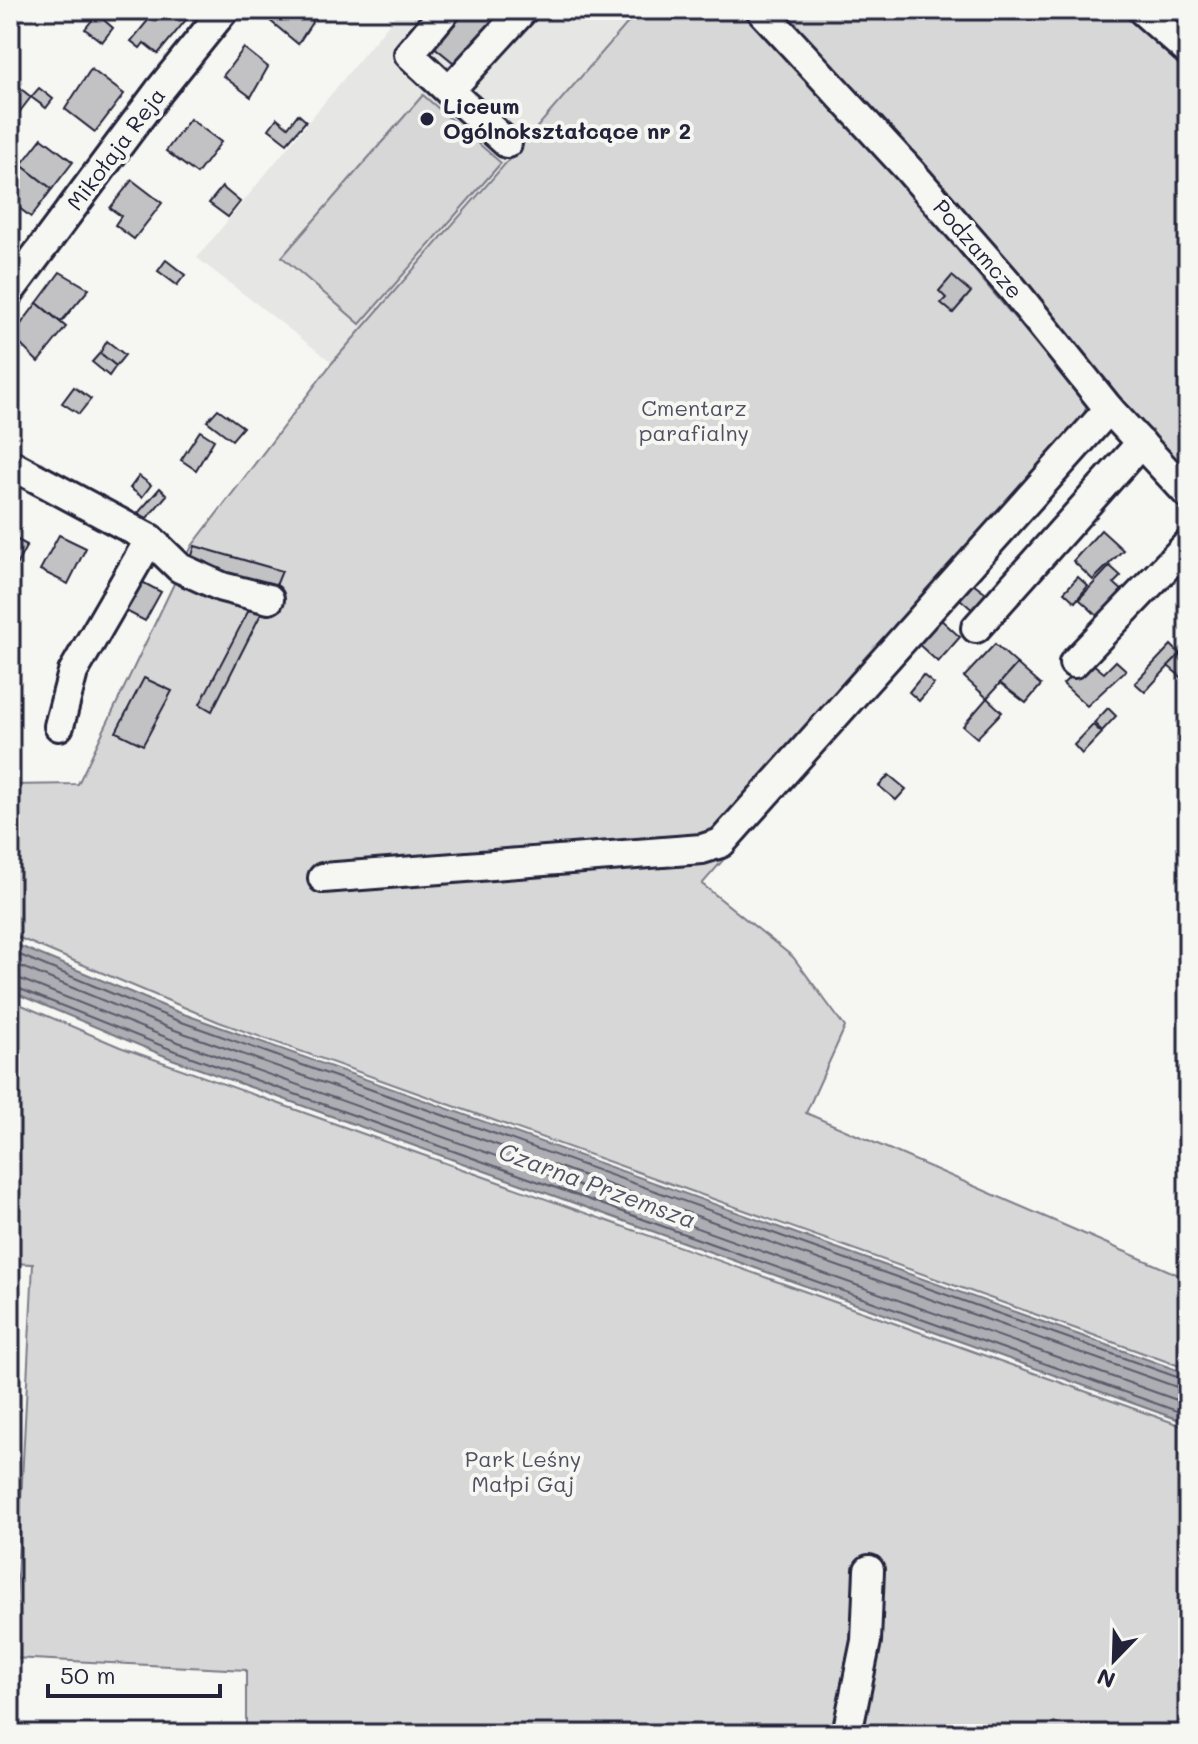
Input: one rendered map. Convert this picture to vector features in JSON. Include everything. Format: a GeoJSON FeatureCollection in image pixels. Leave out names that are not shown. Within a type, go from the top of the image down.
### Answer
{"type":"FeatureCollection","features":[{"type":"Feature","properties":{"kind":"street","name":"Mikołaja Reja"},"geometry":{"type":"LineString","coordinates":[[10,291],[224,10]]}},
{"type":"Feature","properties":{"kind":"street"},"geometry":{"type":"LineString","coordinates":[[446,10],[409,54],[507,143]]}},
{"type":"Feature","properties":{"kind":"street"},"geometry":{"type":"LineString","coordinates":[[449,91],[523,10]]}},
{"type":"Feature","properties":{"kind":"street","name":"Podzamcze"},"geometry":{"type":"LineString","coordinates":[[761,10],[1012,288],[1109,409],[1188,494]]}},
{"type":"Feature","properties":{"kind":"street"},"geometry":{"type":"LineString","coordinates":[[1142,10],[1188,51]]}},
{"type":"Feature","properties":{"kind":"street"},"geometry":{"type":"LineString","coordinates":[[323,878],[702,849],[721,843],[1109,409]]}},
{"type":"Feature","properties":{"kind":"street"},"geometry":{"type":"LineString","coordinates":[[976,628],[1141,443]]}},
{"type":"Feature","properties":{"kind":"street"},"geometry":{"type":"LineString","coordinates":[[10,464],[150,539],[180,568],[222,587],[269,599]]}},
{"type":"Feature","properties":{"kind":"street"},"geometry":{"type":"LineString","coordinates":[[59,726],[73,672],[150,539]]}},
{"type":"Feature","properties":{"kind":"street"},"geometry":{"type":"LineString","coordinates":[[1074,663],[1188,544]]}},
{"type":"Feature","properties":{"kind":"street"},"geometry":{"type":"LineString","coordinates":[[847,1734],[866,1641],[869,1570]]}},
{"type":"Feature","properties":{"kind":"shaded area","name":"Liceum Ogólnokształcące nr 2"},"geometry":{"type":"Polygon","coordinates":[[[400,10],[639,10],[333,363],[197,258],[400,10]]]}},
{"type":"Feature","properties":{"kind":"green space","name":"Cmentarz parafialny"},"geometry":{"type":"Polygon","coordinates":[[[639,10],[752,10],[964,246],[959,252],[1087,404],[1081,424],[1094,438],[702,884],[793,957],[845,1027],[806,1113],[1188,1279],[1188,1369],[219,1022],[10,934],[10,785],[78,784],[192,546],[332,363],[639,10]]]}},
{"type":"Feature","properties":{"kind":"green space"},"geometry":{"type":"Polygon","coordinates":[[[776,10],[1136,10],[1188,57],[1188,477],[776,10]]]}},
{"type":"Feature","properties":{"kind":"green space"},"geometry":{"type":"Polygon","coordinates":[[[423,95],[501,163],[360,324],[282,257],[423,95]]]}},
{"type":"Feature","properties":{"kind":"green space","name":"Park Leśny Małpi Gaj"},"geometry":{"type":"Polygon","coordinates":[[[10,1000],[120,1047],[1188,1428],[1188,1734],[246,1734],[246,1670],[13,1658],[33,1264],[10,1263],[10,1000]]]}},
{"type":"Feature","properties":{"kind":"water","name":"Czarna Przemsza"},"geometry":{"type":"Polygon","coordinates":[[[10,942],[178,1012],[1188,1374],[1188,1423],[172,1059],[10,991],[10,942]]]}},
{"type":"Feature","properties":{"kind":"building"},"geometry":{"type":"Polygon","coordinates":[[[149,10],[184,10],[190,15],[158,54],[144,43],[140,48],[131,41],[150,18],[145,15],[149,10]]]}},
{"type":"Feature","properties":{"kind":"building"},"geometry":{"type":"Polygon","coordinates":[[[275,10],[320,10],[298,44],[268,19],[275,10]]]}},
{"type":"Feature","properties":{"kind":"building"},"geometry":{"type":"Polygon","coordinates":[[[462,10],[508,10],[459,67],[432,45],[462,10]]]}},
{"type":"Feature","properties":{"kind":"building"},"geometry":{"type":"Polygon","coordinates":[[[97,14],[113,28],[102,42],[85,29],[97,14]]]}},
{"type":"Feature","properties":{"kind":"building"},"geometry":{"type":"Polygon","coordinates":[[[244,48],[268,67],[251,97],[223,76],[244,48]]]}},
{"type":"Feature","properties":{"kind":"building"},"geometry":{"type":"Polygon","coordinates":[[[91,69],[124,94],[95,132],[65,109],[91,69]]]}},
{"type":"Feature","properties":{"kind":"building"},"geometry":{"type":"Polygon","coordinates":[[[16,85],[31,97],[14,119],[10,115],[10,93],[16,85]]]}},
{"type":"Feature","properties":{"kind":"building"},"geometry":{"type":"Polygon","coordinates":[[[39,88],[53,99],[46,108],[31,97],[39,88]]]}},
{"type":"Feature","properties":{"kind":"building"},"geometry":{"type":"Polygon","coordinates":[[[298,114],[306,121],[287,143],[269,129],[277,118],[288,127],[298,114]]]}},
{"type":"Feature","properties":{"kind":"building"},"geometry":{"type":"Polygon","coordinates":[[[190,119],[221,142],[197,174],[166,151],[190,119]]]}},
{"type":"Feature","properties":{"kind":"building"},"geometry":{"type":"Polygon","coordinates":[[[42,138],[73,162],[52,189],[21,165],[42,138]]]}},
{"type":"Feature","properties":{"kind":"building"},"geometry":{"type":"Polygon","coordinates":[[[21,165],[52,189],[31,217],[10,201],[10,180],[21,165]]]}},
{"type":"Feature","properties":{"kind":"building"},"geometry":{"type":"Polygon","coordinates":[[[132,180],[162,203],[134,239],[115,225],[121,216],[110,208],[132,180]]]}},
{"type":"Feature","properties":{"kind":"building"},"geometry":{"type":"Polygon","coordinates":[[[222,187],[240,202],[228,217],[209,203],[222,187]]]}},
{"type":"Feature","properties":{"kind":"building"},"geometry":{"type":"Polygon","coordinates":[[[166,260],[185,275],[177,285],[158,271],[166,260]]]}},
{"type":"Feature","properties":{"kind":"building"},"geometry":{"type":"Polygon","coordinates":[[[60,272],[89,289],[61,322],[37,303],[60,272]]]}},
{"type":"Feature","properties":{"kind":"building"},"geometry":{"type":"Polygon","coordinates":[[[952,276],[971,292],[953,313],[941,303],[946,298],[939,291],[952,276]]]}},
{"type":"Feature","properties":{"kind":"building"},"geometry":{"type":"Polygon","coordinates":[[[37,303],[66,327],[38,362],[12,336],[37,303]]]}},
{"type":"Feature","properties":{"kind":"building"},"geometry":{"type":"Polygon","coordinates":[[[107,341],[125,355],[116,366],[100,353],[107,341]]]}},
{"type":"Feature","properties":{"kind":"building"},"geometry":{"type":"Polygon","coordinates":[[[100,353],[116,366],[109,376],[92,362],[100,353]]]}},
{"type":"Feature","properties":{"kind":"building"},"geometry":{"type":"Polygon","coordinates":[[[74,387],[91,399],[79,414],[62,403],[74,387]]]}},
{"type":"Feature","properties":{"kind":"building"},"geometry":{"type":"Polygon","coordinates":[[[218,409],[243,427],[232,440],[207,421],[218,409]]]}},
{"type":"Feature","properties":{"kind":"building"},"geometry":{"type":"Polygon","coordinates":[[[200,431],[214,440],[196,470],[181,460],[200,431]]]}},
{"type":"Feature","properties":{"kind":"building"},"geometry":{"type":"Polygon","coordinates":[[[139,476],[151,485],[142,497],[130,488],[139,476]]]}},
{"type":"Feature","properties":{"kind":"building"},"geometry":{"type":"Polygon","coordinates":[[[160,488],[167,495],[147,518],[138,513],[160,488]]]}},
{"type":"Feature","properties":{"kind":"building"},"geometry":{"type":"Polygon","coordinates":[[[1101,530],[1123,550],[1093,580],[1073,561],[1101,530]]]}},
{"type":"Feature","properties":{"kind":"building"},"geometry":{"type":"Polygon","coordinates":[[[59,535],[86,548],[68,584],[40,570],[59,535]]]}},
{"type":"Feature","properties":{"kind":"building"},"geometry":{"type":"Polygon","coordinates":[[[10,536],[27,545],[10,577],[10,536]]]}},
{"type":"Feature","properties":{"kind":"building"},"geometry":{"type":"Polygon","coordinates":[[[195,546],[282,571],[273,593],[189,565],[195,546]]]}},
{"type":"Feature","properties":{"kind":"building"},"geometry":{"type":"Polygon","coordinates":[[[1110,566],[1121,576],[1114,583],[1126,594],[1102,620],[1079,599],[1110,566]]]}},
{"type":"Feature","properties":{"kind":"building"},"geometry":{"type":"Polygon","coordinates":[[[1078,577],[1088,586],[1075,602],[1064,592],[1078,577]]]}},
{"type":"Feature","properties":{"kind":"building"},"geometry":{"type":"Polygon","coordinates":[[[142,582],[161,592],[145,621],[126,611],[142,582]]]}},
{"type":"Feature","properties":{"kind":"building"},"geometry":{"type":"Polygon","coordinates":[[[973,583],[990,596],[976,613],[960,599],[973,583]]]}},
{"type":"Feature","properties":{"kind":"building"},"geometry":{"type":"Polygon","coordinates":[[[254,600],[265,606],[212,711],[200,704],[254,600]]]}},
{"type":"Feature","properties":{"kind":"building"},"geometry":{"type":"Polygon","coordinates":[[[938,617],[960,637],[938,662],[916,642],[938,617]]]}},
{"type":"Feature","properties":{"kind":"building"},"geometry":{"type":"Polygon","coordinates":[[[995,644],[1017,664],[987,698],[964,677],[995,644]]]}},
{"type":"Feature","properties":{"kind":"building"},"geometry":{"type":"Polygon","coordinates":[[[1171,645],[1180,654],[1145,692],[1135,683],[1171,645]]]}},
{"type":"Feature","properties":{"kind":"building"},"geometry":{"type":"Polygon","coordinates":[[[1180,654],[1188,662],[1187,682],[1168,666],[1180,654]]]}},
{"type":"Feature","properties":{"kind":"building"},"geometry":{"type":"Polygon","coordinates":[[[1087,659],[1104,673],[1116,661],[1126,670],[1087,706],[1063,684],[1087,659]]]}},
{"type":"Feature","properties":{"kind":"building"},"geometry":{"type":"Polygon","coordinates":[[[1017,664],[1041,685],[1026,703],[1000,683],[1017,664]]]}},
{"type":"Feature","properties":{"kind":"building"},"geometry":{"type":"Polygon","coordinates":[[[923,675],[934,684],[919,701],[909,692],[923,675]]]}},
{"type":"Feature","properties":{"kind":"building"},"geometry":{"type":"Polygon","coordinates":[[[144,678],[172,691],[143,745],[116,732],[144,678]]]}},
{"type":"Feature","properties":{"kind":"building"},"geometry":{"type":"Polygon","coordinates":[[[987,698],[1002,712],[977,738],[963,726],[987,698]]]}},
{"type":"Feature","properties":{"kind":"building"},"geometry":{"type":"Polygon","coordinates":[[[1108,708],[1116,716],[1102,731],[1094,723],[1108,708]]]}},
{"type":"Feature","properties":{"kind":"building"},"geometry":{"type":"Polygon","coordinates":[[[1093,725],[1102,733],[1082,754],[1074,745],[1093,725]]]}},
{"type":"Feature","properties":{"kind":"building"},"geometry":{"type":"Polygon","coordinates":[[[889,775],[906,789],[896,800],[879,786],[889,775]]]}},
{"type":"Feature","properties":{"kind":"place","name":"Liceum Ogólnokształcące nr 2"},"geometry":{"type":"Point","coordinates":[427,119]}}]}
